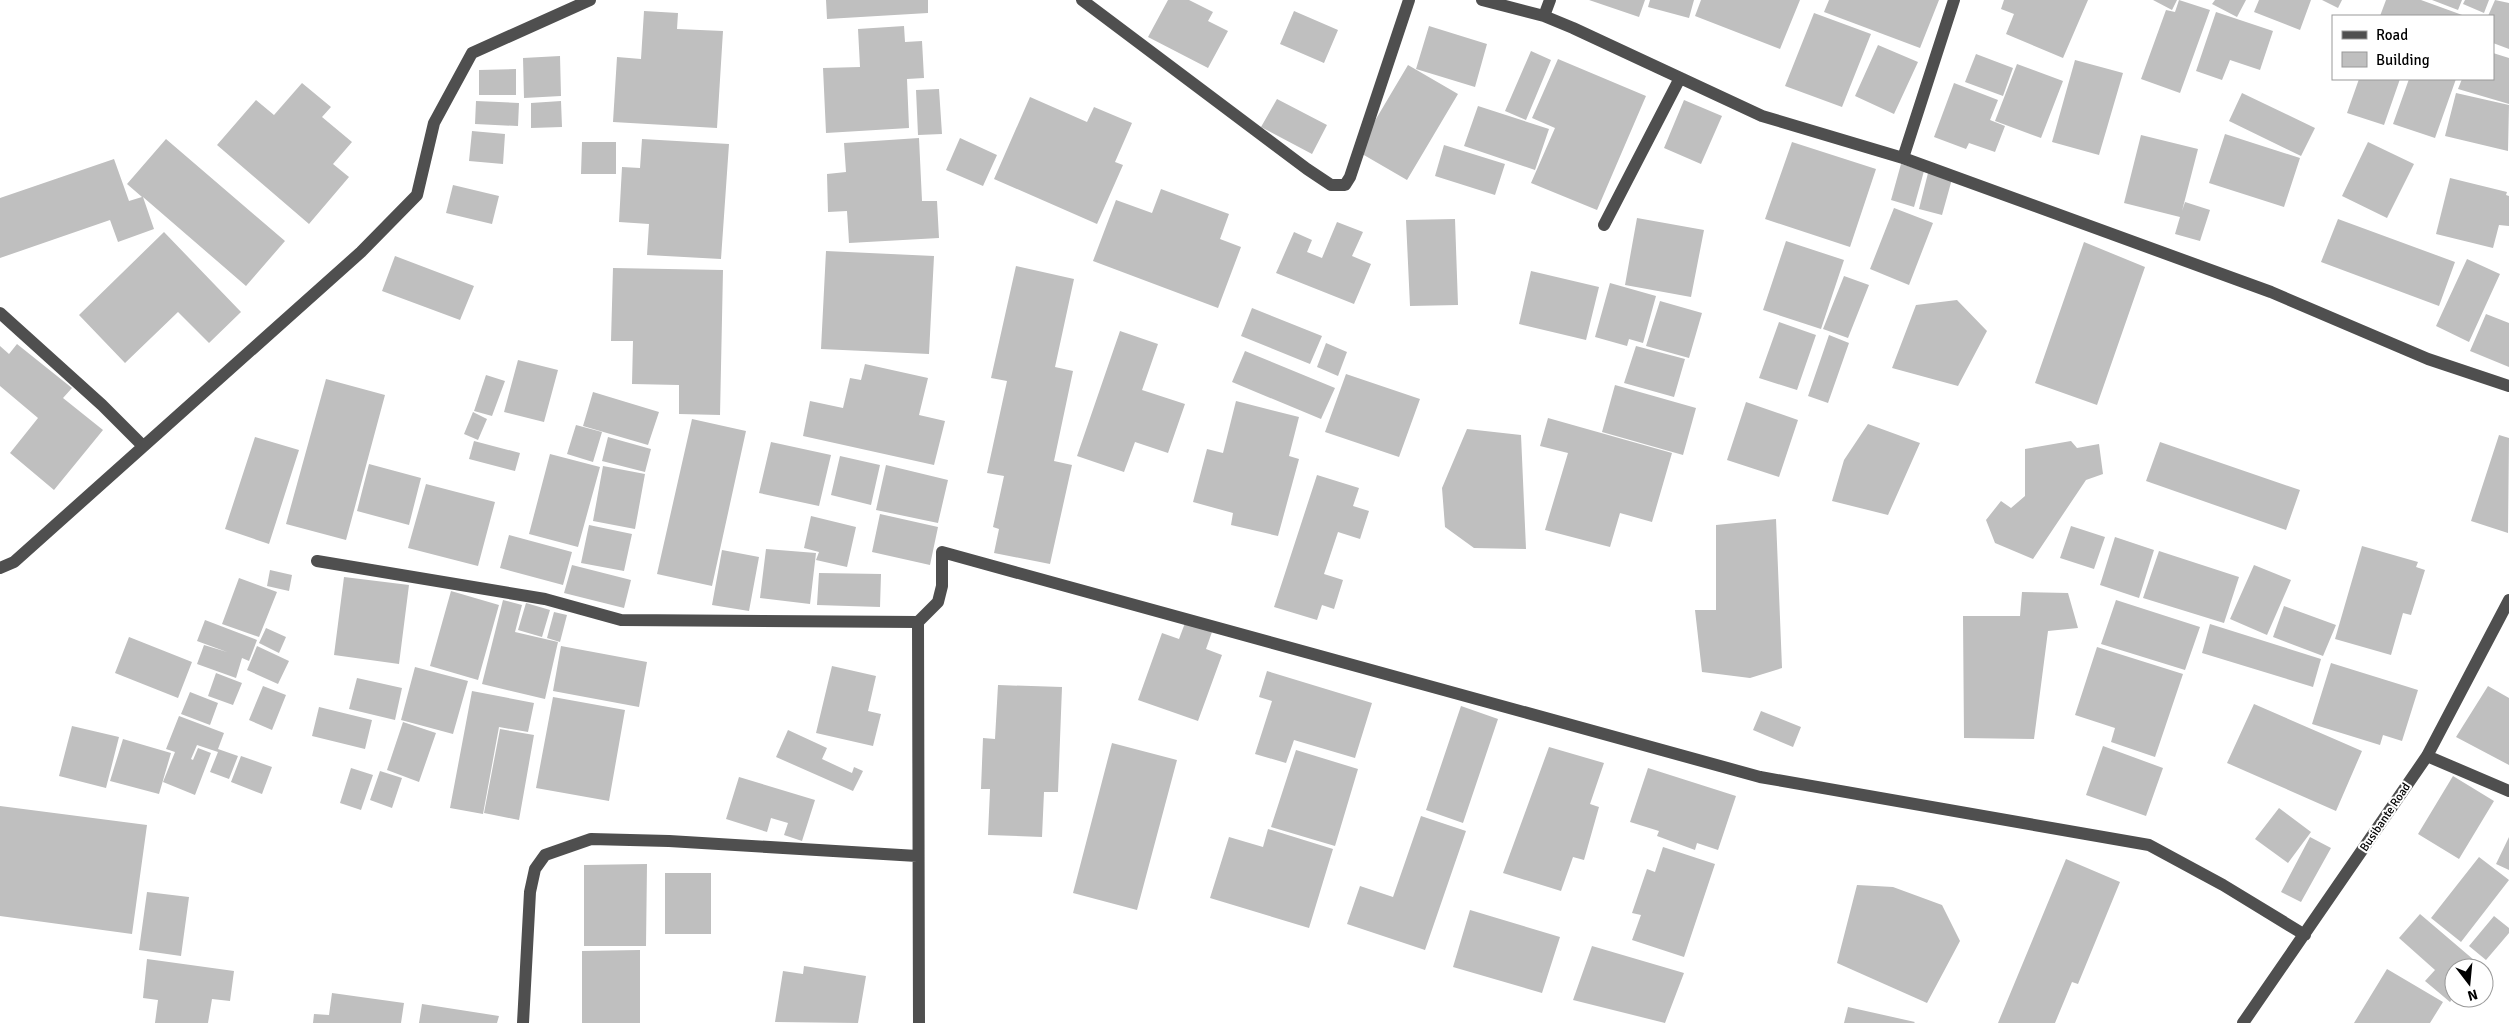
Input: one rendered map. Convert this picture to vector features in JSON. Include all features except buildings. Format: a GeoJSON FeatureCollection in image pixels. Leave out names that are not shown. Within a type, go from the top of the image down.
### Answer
{"type":"FeatureCollection","features":[{"type":"Feature","properties":{"kind":"street"},"geometry":{"type":"LineString","coordinates":[[0,568],[14,562],[360,252],[417,195],[434,123],[472,53],[590,0]]}},
{"type":"Feature","properties":{"kind":"street"},"geometry":{"type":"LineString","coordinates":[[1082,0],[1307,169],[1331,185],[1344,185],[1350,177],[1409,0]]}},
{"type":"Feature","properties":{"kind":"street"},"geometry":{"type":"LineString","coordinates":[[1482,0],[1544,16],[1762,116],[1904,158],[2271,292],[2428,359],[2509,386]]}},
{"type":"Feature","properties":{"kind":"street"},"geometry":{"type":"LineString","coordinates":[[1544,16],[1550,0]]}},
{"type":"Feature","properties":{"kind":"street"},"geometry":{"type":"LineString","coordinates":[[1904,158],[1954,0]]}},
{"type":"Feature","properties":{"kind":"street"},"geometry":{"type":"LineString","coordinates":[[1604,225],[1680,78]]}},
{"type":"Feature","properties":{"kind":"street"},"geometry":{"type":"LineString","coordinates":[[0,313],[102,405],[143,446]]}},
{"type":"Feature","properties":{"kind":"street"},"geometry":{"type":"LineString","coordinates":[[919,1023],[917,856],[918,622],[938,602],[942,586],[942,552],[1760,777],[2149,845],[2223,885],[2305,935]]}},
{"type":"Feature","properties":{"kind":"street"},"geometry":{"type":"LineString","coordinates":[[317,561],[546,599],[621,620],[918,622]]}},
{"type":"Feature","properties":{"kind":"street","name":"Busibante Road"},"geometry":{"type":"LineString","coordinates":[[2243,1023],[2426,756],[2509,600]]}},
{"type":"Feature","properties":{"kind":"street"},"geometry":{"type":"LineString","coordinates":[[2426,756],[2509,791]]}},
{"type":"Feature","properties":{"kind":"street"},"geometry":{"type":"LineString","coordinates":[[523,1023],[530,892],[536,869],[544,855],[591,839],[679,842],[917,856]]}}]}
